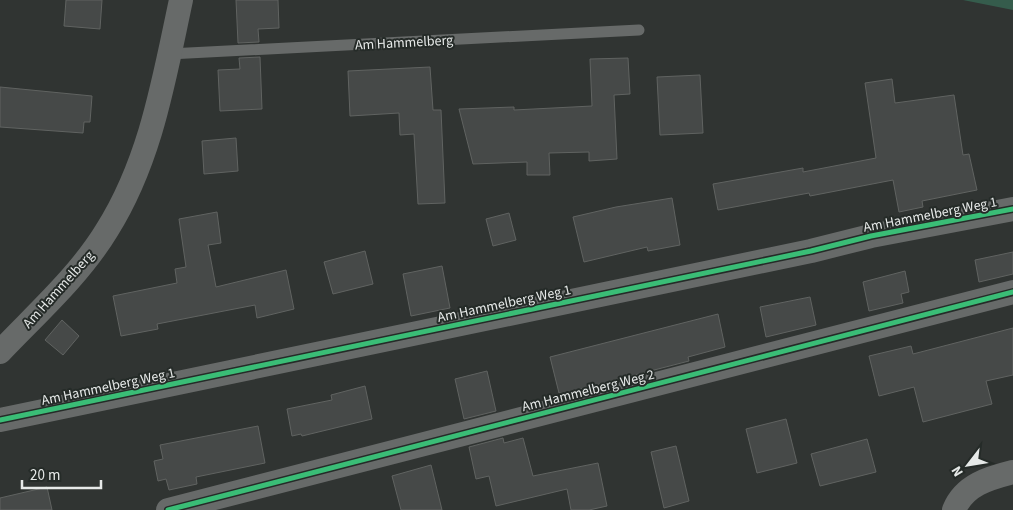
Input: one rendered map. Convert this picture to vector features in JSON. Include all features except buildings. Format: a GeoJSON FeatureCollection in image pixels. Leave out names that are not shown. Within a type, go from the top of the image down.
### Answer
{"type":"FeatureCollection","features":[{"type":"Feature","properties":{"kind":"street","name":"Am Hammelberg"},"geometry":{"type":"LineString","coordinates":[[0,352],[81,266],[107,231],[119,209],[139,167],[152,129],[181,0]]}},
{"type":"Feature","properties":{"kind":"street","name":"Am Hammelberg Weg 1"},"geometry":{"type":"LineString","coordinates":[[0,420],[811,251],[871,236],[1013,209]]}},
{"type":"Feature","properties":{"kind":"street","name":"Am Hammelberg Weg 2"},"geometry":{"type":"LineString","coordinates":[[168,510],[1013,292]]}},
{"type":"Feature","properties":{"kind":"street"},"geometry":{"type":"LineString","coordinates":[[954,510],[957,503],[970,488],[987,479],[1013,472]]}},
{"type":"Feature","properties":{"kind":"lane","name":"Am Hammelberg"},"geometry":{"type":"LineString","coordinates":[[169,54],[639,30]]}},
{"type":"Feature","properties":{"kind":"green space"},"geometry":{"type":"Polygon","coordinates":[[[963,0],[1013,0],[1013,10],[963,0]]]}},
{"type":"Feature","properties":{"kind":"cycle path"},"geometry":{"type":"LineString","coordinates":[[0,420],[811,251],[871,236],[1013,209]]}},
{"type":"Feature","properties":{"kind":"cycle path"},"geometry":{"type":"LineString","coordinates":[[168,510],[1013,292]]}}]}
